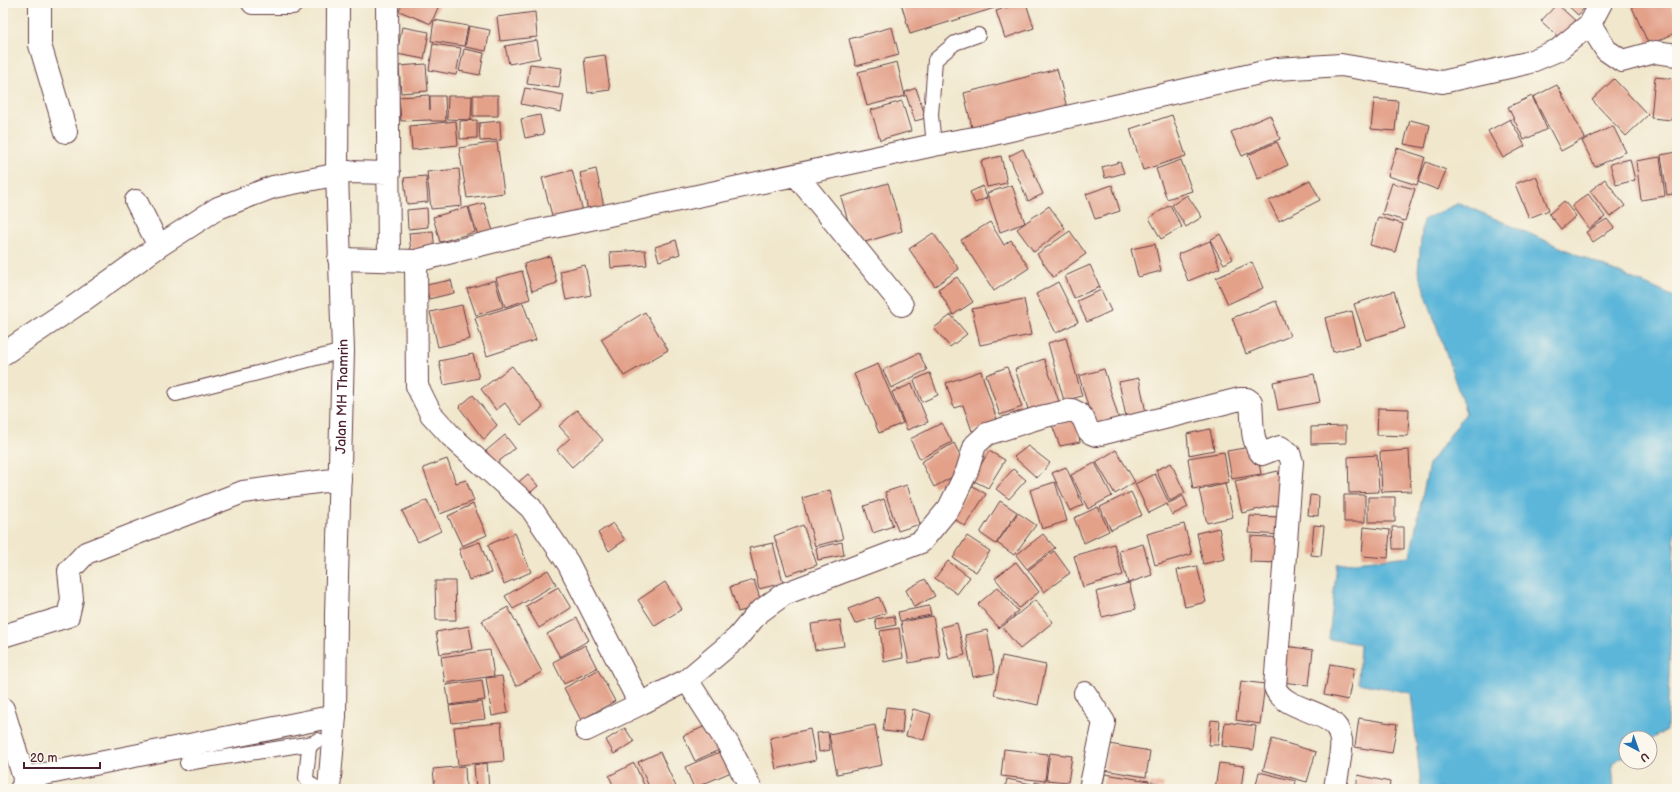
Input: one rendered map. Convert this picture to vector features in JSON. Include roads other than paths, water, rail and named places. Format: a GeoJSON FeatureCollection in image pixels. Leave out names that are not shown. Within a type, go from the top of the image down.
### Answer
{"type":"FeatureCollection","features":[{"type":"Feature","properties":{"kind":"street"},"geometry":{"type":"LineString","coordinates":[[40,3],[40,45],[66,132]]}},
{"type":"Feature","properties":{"kind":"street"},"geometry":{"type":"LineString","coordinates":[[253,3],[292,3]]}},
{"type":"Feature","properties":{"kind":"street","name":"Jalan MH Thamrin"},"geometry":{"type":"LineString","coordinates":[[329,789],[323,741],[335,716],[342,351],[349,259],[343,173],[338,3]]}},
{"type":"Feature","properties":{"kind":"street"},"geometry":{"type":"LineString","coordinates":[[349,259],[416,261],[535,232],[934,145],[980,137],[1277,69],[1341,64],[1442,82],[1527,63],[1558,50],[1590,24],[1602,3]]}},
{"type":"Feature","properties":{"kind":"street"},"geometry":{"type":"LineString","coordinates":[[379,4],[385,259]]}},
{"type":"Feature","properties":{"kind":"street"},"geometry":{"type":"LineString","coordinates":[[1590,24],[1606,50],[1622,61],[1655,52],[1677,55]]}},
{"type":"Feature","properties":{"kind":"street"},"geometry":{"type":"LineString","coordinates":[[3,354],[76,306],[159,246],[218,208],[273,187],[343,173],[383,173]]}},
{"type":"Feature","properties":{"kind":"street"},"geometry":{"type":"LineString","coordinates":[[797,176],[902,304]]}},
{"type":"Feature","properties":{"kind":"street"},"geometry":{"type":"LineString","coordinates":[[136,201],[159,246]]}},
{"type":"Feature","properties":{"kind":"street"},"geometry":{"type":"LineString","coordinates":[[416,261],[417,386],[431,414],[451,436],[531,508],[568,564],[640,704]]}},
{"type":"Feature","properties":{"kind":"street"},"geometry":{"type":"LineString","coordinates":[[586,730],[687,680],[737,638],[758,613],[784,594],[921,542],[949,508],[967,471],[975,445],[986,434],[1042,417],[1072,410],[1083,418],[1088,430],[1096,435],[1240,399],[1247,399],[1251,402],[1255,443],[1258,450],[1262,454],[1280,447],[1289,453],[1292,462],[1275,686],[1277,694],[1285,700],[1326,719],[1337,728],[1341,741],[1335,789]]}},
{"type":"Feature","properties":{"kind":"street"},"geometry":{"type":"LineString","coordinates":[[3,636],[68,616],[72,599],[69,571],[86,552],[243,492],[340,479]]}},
{"type":"Feature","properties":{"kind":"street"},"geometry":{"type":"LineString","coordinates":[[687,680],[728,744],[751,789]]}},
{"type":"Feature","properties":{"kind":"street"},"geometry":{"type":"LineString","coordinates":[[1085,693],[1104,722],[1090,789]]}},
{"type":"Feature","properties":{"kind":"street"},"geometry":{"type":"LineString","coordinates":[[3,709],[22,783],[335,716]]}},
{"type":"Feature","properties":{"kind":"lane"},"geometry":{"type":"LineString","coordinates":[[934,145],[931,115],[935,60],[954,43],[978,36]]}},
{"type":"Feature","properties":{"kind":"lane"},"geometry":{"type":"LineString","coordinates":[[176,394],[342,351]]}},
{"type":"Feature","properties":{"kind":"lane"},"geometry":{"type":"LineString","coordinates":[[187,763],[323,741]]}},
{"type":"Feature","properties":{"kind":"lane"},"geometry":{"type":"LineString","coordinates":[[318,789],[310,784],[306,778],[309,748],[323,741]]}},
{"type":"Feature","properties":{"kind":"water"},"geometry":{"type":"Polygon","coordinates":[[[1459,203],[1677,298],[1677,523],[1675,524],[1667,730],[1658,735],[1658,730],[1618,730],[1618,760],[1612,763],[1614,789],[1431,789],[1421,787],[1411,693],[1358,683],[1360,644],[1329,639],[1337,564],[1410,556],[1429,464],[1466,413],[1418,271],[1423,220],[1459,203]]]}}]}
